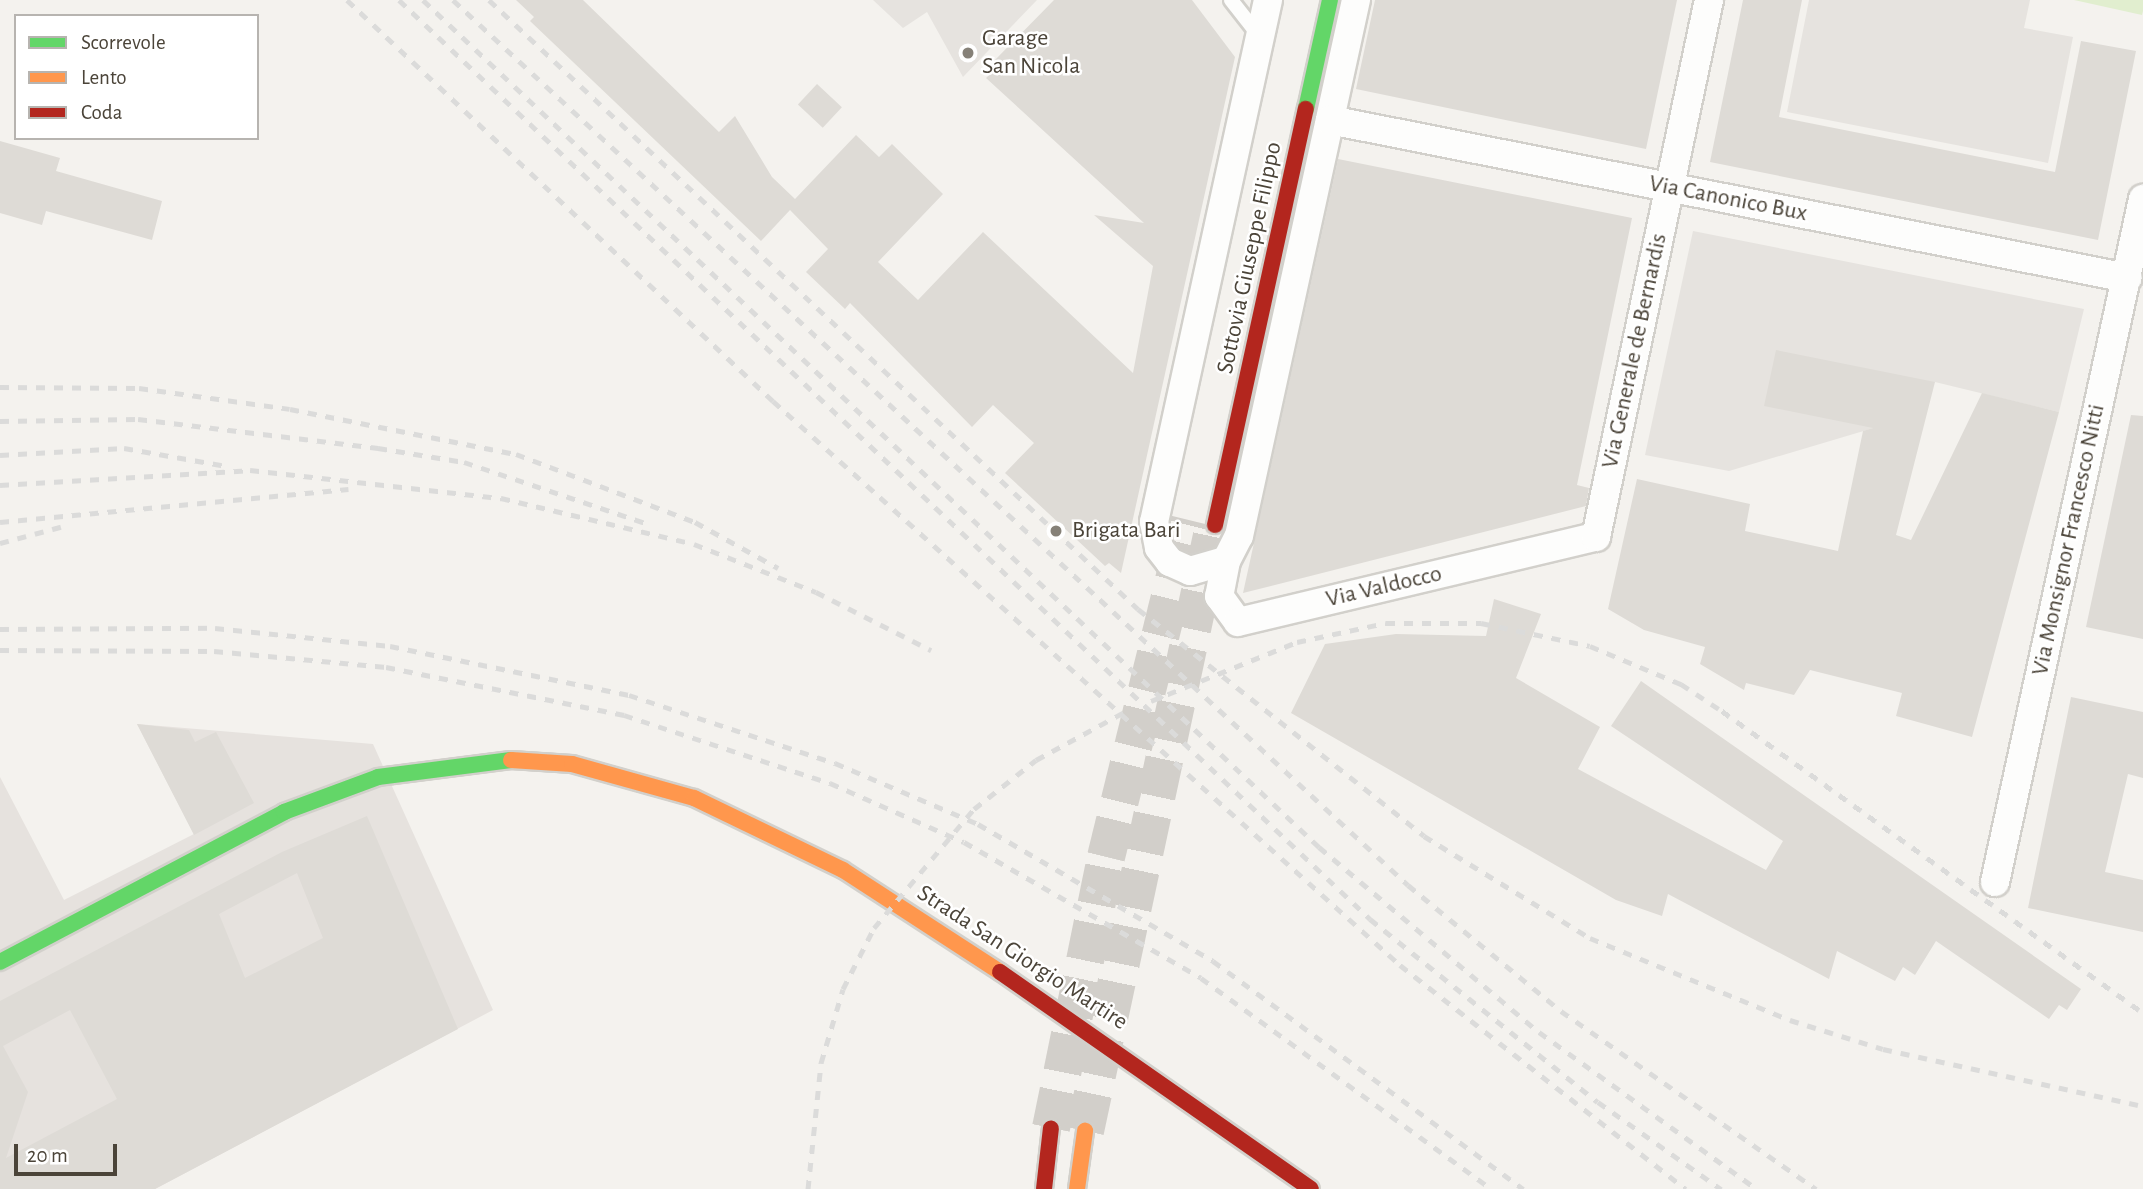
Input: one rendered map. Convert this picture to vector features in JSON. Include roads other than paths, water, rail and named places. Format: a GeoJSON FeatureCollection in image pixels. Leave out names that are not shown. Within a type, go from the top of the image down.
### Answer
{"type":"FeatureCollection","features":[{"type":"Feature","properties":{"kind":"main road","name":"Sottovia Giuseppe Filippo"},"geometry":{"type":"LineString","coordinates":[[1215,525],[1330,0]]}},
{"type":"Feature","properties":{"kind":"main road","name":"Strada San Giorgio Martire"},"geometry":{"type":"LineString","coordinates":[[0,962],[284,812],[378,776],[438,763],[499,759],[635,778],[765,829],[843,870],[1174,1088],[1311,1189]]}},
{"type":"Feature","properties":{"kind":"main road"},"geometry":{"type":"LineString","coordinates":[[1044,1189],[1051,1128]]}},
{"type":"Feature","properties":{"kind":"main road"},"geometry":{"type":"LineString","coordinates":[[1077,1189],[1084,1131]]}},
{"type":"Feature","properties":{"kind":"street"},"geometry":{"type":"LineString","coordinates":[[1268,0],[1154,523],[1170,562],[1190,571],[1226,561],[1240,536],[1356,0]]}},
{"type":"Feature","properties":{"kind":"street","name":"Via Generale de Bernardis"},"geometry":{"type":"LineString","coordinates":[[1596,537],[1709,0]]}},
{"type":"Feature","properties":{"kind":"street","name":"Via Canonico Bux"},"geometry":{"type":"LineString","coordinates":[[1330,120],[2127,278]]}},
{"type":"Feature","properties":{"kind":"street","name":"Via Monsignor Francesco Nitti"},"geometry":{"type":"LineString","coordinates":[[1995,881],[2143,198]]}},
{"type":"Feature","properties":{"kind":"street","name":"Via Valdocco"},"geometry":{"type":"LineString","coordinates":[[1226,561],[1219,596],[1238,622],[1596,537]]}},
{"type":"Feature","properties":{"kind":"lane"},"geometry":{"type":"LineString","coordinates":[[1231,0],[1260,37]]}},
{"type":"Feature","properties":{"kind":"tunnel"},"geometry":{"type":"LineString","coordinates":[[1051,1128],[1106,857],[1189,520]]}},
{"type":"Feature","properties":{"kind":"tunnel"},"geometry":{"type":"LineString","coordinates":[[1085,1131],[1213,531]]}},
{"type":"Feature","properties":{"kind":"railway"},"geometry":{"type":"LineString","coordinates":[[347,0],[773,401],[1400,965],[1686,1189]]}},
{"type":"Feature","properties":{"kind":"railway"},"geometry":{"type":"LineString","coordinates":[[399,0],[1370,919],[1598,1102],[1721,1189]]}},
{"type":"Feature","properties":{"kind":"railway"},"geometry":{"type":"LineString","coordinates":[[423,0],[1319,847],[1539,1032],[1757,1189]]}},
{"type":"Feature","properties":{"kind":"railway"},"geometry":{"type":"LineString","coordinates":[[453,0],[1408,885],[1561,1011],[1816,1189]]}},
{"type":"Feature","properties":{"kind":"railway"},"geometry":{"type":"LineString","coordinates":[[489,0],[1138,609],[1424,836],[1590,938],[1790,1020],[1883,1049],[2143,1106]]}},
{"type":"Feature","properties":{"kind":"railway"},"geometry":{"type":"LineString","coordinates":[[0,387],[139,388],[290,409],[516,454],[695,522],[778,568]]}},
{"type":"Feature","properties":{"kind":"railway"},"geometry":{"type":"LineString","coordinates":[[0,421],[138,419],[378,448],[464,462],[648,524]]}},
{"type":"Feature","properties":{"kind":"railway"},"geometry":{"type":"LineString","coordinates":[[0,455],[124,448],[226,466]]}},
{"type":"Feature","properties":{"kind":"railway"},"geometry":{"type":"LineString","coordinates":[[0,485],[250,470],[501,498],[694,544],[816,592],[931,650]]}},
{"type":"Feature","properties":{"kind":"railway"},"geometry":{"type":"LineString","coordinates":[[0,522],[348,489]]}},
{"type":"Feature","properties":{"kind":"railway"},"geometry":{"type":"LineString","coordinates":[[0,543],[64,526]]}},
{"type":"Feature","properties":{"kind":"railway"},"geometry":{"type":"LineString","coordinates":[[1151,701],[1297,642],[1386,623],[1481,623],[1590,646],[1681,684],[1722,711],[2143,1013]]}},
{"type":"Feature","properties":{"kind":"railway"},"geometry":{"type":"LineString","coordinates":[[0,629],[215,628],[390,646],[629,695],[835,763],[978,824],[1213,961],[1523,1189]]}},
{"type":"Feature","properties":{"kind":"railway"},"geometry":{"type":"LineString","coordinates":[[0,650],[214,651],[386,667],[624,715],[830,783],[964,842],[1201,978],[1491,1189]]}},
{"type":"Feature","properties":{"kind":"railway"},"geometry":{"type":"LineString","coordinates":[[808,1189],[821,1063],[843,989],[874,928],[974,809],[1036,760],[1128,710]]}},
{"type":"Feature","properties":{"kind":"place","name":"Garage San Nicola"},"geometry":{"type":"Point","coordinates":[968,53]}},
{"type":"Feature","properties":{"kind":"place","name":"Brigata Bari"},"geometry":{"type":"Point","coordinates":[1056,531]}}]}
